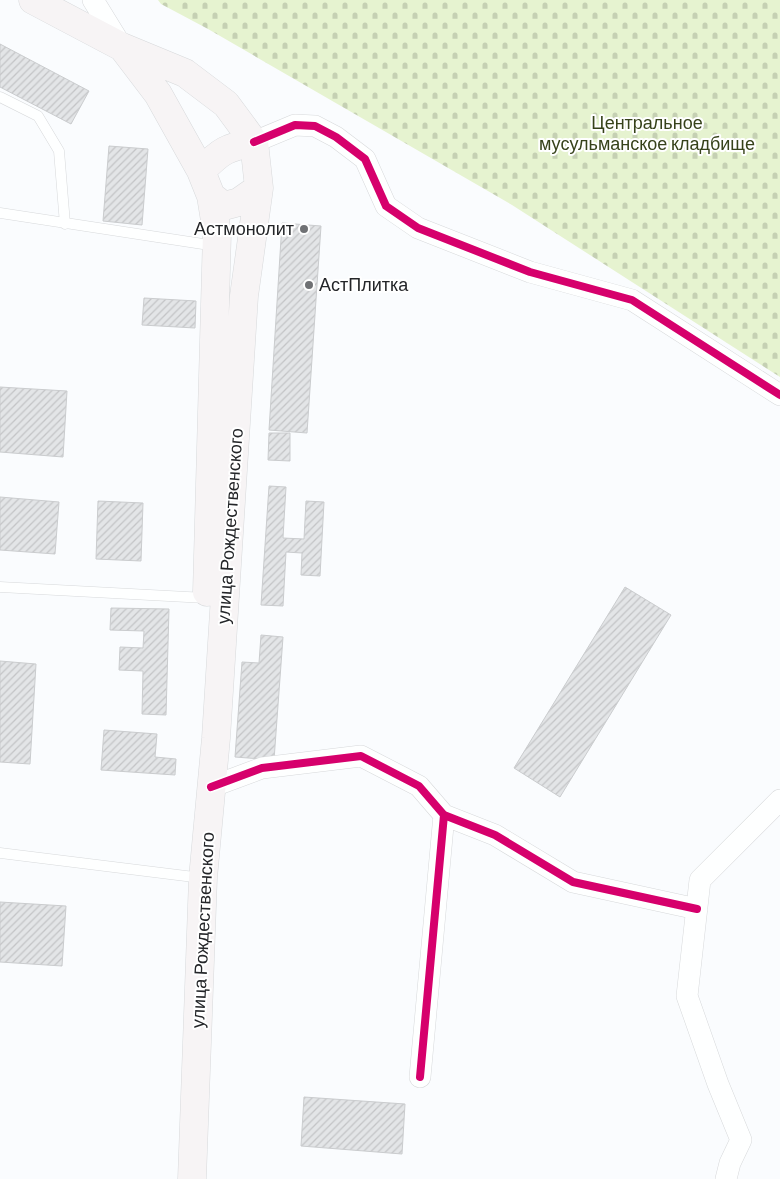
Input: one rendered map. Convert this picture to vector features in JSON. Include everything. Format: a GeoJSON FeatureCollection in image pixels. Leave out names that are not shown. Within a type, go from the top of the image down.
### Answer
{"type":"FeatureCollection","features":[{"type":"Feature","properties":{"kind":"main road"},"geometry":{"type":"LineString","coordinates":[[32,0],[122,47],[185,73],[226,104],[254,142],[227,148],[201,171]]}},
{"type":"Feature","properties":{"kind":"main road"},"geometry":{"type":"LineString","coordinates":[[122,47],[158,94],[201,171],[211,196],[217,233],[203,737],[203,878]]}},
{"type":"Feature","properties":{"kind":"main road","name":"улица Рождественского"},"geometry":{"type":"LineString","coordinates":[[192,1179],[203,878],[216,738],[244,296],[259,188],[254,142]]}},
{"type":"Feature","properties":{"kind":"main road"},"geometry":{"type":"LineString","coordinates":[[211,196],[224,206],[239,202],[259,188]]}},
{"type":"Feature","properties":{"kind":"street"},"geometry":{"type":"LineString","coordinates":[[93,0],[122,47]]}},
{"type":"Feature","properties":{"kind":"street"},"geometry":{"type":"LineString","coordinates":[[254,142],[295,125],[315,126],[336,137],[365,159],[386,206],[418,228],[530,272],[632,300],[780,395]]}},
{"type":"Feature","properties":{"kind":"street"},"geometry":{"type":"LineString","coordinates":[[211,787],[262,768],[361,756],[419,786],[444,815],[495,835],[574,882],[697,909]]}},
{"type":"Feature","properties":{"kind":"street"},"geometry":{"type":"LineString","coordinates":[[726,1179],[730,1163],[741,1140],[718,1084],[687,996],[700,880],[780,800]]}},
{"type":"Feature","properties":{"kind":"street"},"geometry":{"type":"LineString","coordinates":[[420,1077],[444,815]]}},
{"type":"Feature","properties":{"kind":"lane"},"geometry":{"type":"LineString","coordinates":[[0,97],[38,116],[59,152],[65,224]]}},
{"type":"Feature","properties":{"kind":"lane"},"geometry":{"type":"LineString","coordinates":[[0,213],[217,246]]}},
{"type":"Feature","properties":{"kind":"lane"},"geometry":{"type":"LineString","coordinates":[[0,587],[207,598]]}},
{"type":"Feature","properties":{"kind":"lane"},"geometry":{"type":"LineString","coordinates":[[0,853],[203,878]]}},
{"type":"Feature","properties":{"kind":"green space","name":"Центральное мусульманское кладбище"},"geometry":{"type":"Polygon","coordinates":[[[158,0],[780,0],[780,377],[512,205],[208,29],[161,4],[158,0]]]}},
{"type":"Feature","properties":{"kind":"building"},"geometry":{"type":"Polygon","coordinates":[[[0,44],[89,91],[71,124],[0,87],[0,44]]]}},
{"type":"Feature","properties":{"kind":"building"},"geometry":{"type":"Polygon","coordinates":[[[109,146],[148,149],[142,225],[103,221],[109,146]]]}},
{"type":"Feature","properties":{"kind":"building"},"geometry":{"type":"Polygon","coordinates":[[[282,223],[321,226],[307,433],[269,430],[282,223]]]}},
{"type":"Feature","properties":{"kind":"building"},"geometry":{"type":"Polygon","coordinates":[[[144,298],[196,301],[195,328],[142,325],[144,298]]]}},
{"type":"Feature","properties":{"kind":"building"},"geometry":{"type":"Polygon","coordinates":[[[0,387],[67,391],[63,457],[0,452],[0,387]]]}},
{"type":"Feature","properties":{"kind":"building"},"geometry":{"type":"Polygon","coordinates":[[[269,433],[290,433],[290,461],[268,460],[269,433]]]}},
{"type":"Feature","properties":{"kind":"building"},"geometry":{"type":"Polygon","coordinates":[[[269,486],[286,487],[283,538],[304,539],[306,501],[324,502],[320,576],[301,575],[302,553],[286,552],[283,606],[261,605],[269,486]]]}},
{"type":"Feature","properties":{"kind":"building"},"geometry":{"type":"Polygon","coordinates":[[[0,497],[59,502],[55,554],[0,550],[0,497]]]}},
{"type":"Feature","properties":{"kind":"building"},"geometry":{"type":"Polygon","coordinates":[[[98,501],[143,503],[141,561],[96,559],[98,501]]]}},
{"type":"Feature","properties":{"kind":"building"},"geometry":{"type":"Polygon","coordinates":[[[625,587],[671,615],[560,797],[514,768],[625,587]]]}},
{"type":"Feature","properties":{"kind":"building"},"geometry":{"type":"Polygon","coordinates":[[[111,608],[169,609],[166,715],[142,714],[143,671],[119,670],[120,647],[143,648],[144,631],[110,630],[111,608]]]}},
{"type":"Feature","properties":{"kind":"building"},"geometry":{"type":"Polygon","coordinates":[[[261,635],[283,637],[274,760],[235,757],[242,662],[259,663],[261,635]]]}},
{"type":"Feature","properties":{"kind":"building"},"geometry":{"type":"Polygon","coordinates":[[[0,661],[36,664],[30,764],[0,762],[0,661]]]}},
{"type":"Feature","properties":{"kind":"building"},"geometry":{"type":"Polygon","coordinates":[[[104,730],[157,734],[155,757],[176,759],[175,775],[101,770],[104,730]]]}},
{"type":"Feature","properties":{"kind":"building"},"geometry":{"type":"Polygon","coordinates":[[[0,902],[66,906],[62,966],[0,962],[0,902]]]}},
{"type":"Feature","properties":{"kind":"building"},"geometry":{"type":"Polygon","coordinates":[[[304,1097],[405,1104],[402,1154],[301,1146],[304,1097]]]}},
{"type":"Feature","properties":{"kind":"cycle path"},"geometry":{"type":"LineString","coordinates":[[254,142],[295,125],[315,126],[336,137],[365,159],[386,206],[418,228],[530,272],[632,300],[780,395]]}},
{"type":"Feature","properties":{"kind":"cycle path"},"geometry":{"type":"LineString","coordinates":[[211,787],[262,768],[361,756],[419,786],[444,815],[495,835],[573,882],[697,909]]}},
{"type":"Feature","properties":{"kind":"cycle path"},"geometry":{"type":"LineString","coordinates":[[420,1077],[444,815]]}},
{"type":"Feature","properties":{"kind":"place","name":"Астмонолит"},"geometry":{"type":"Point","coordinates":[304,229]}},
{"type":"Feature","properties":{"kind":"place","name":"АстПлитка"},"geometry":{"type":"Point","coordinates":[309,285]}}]}
